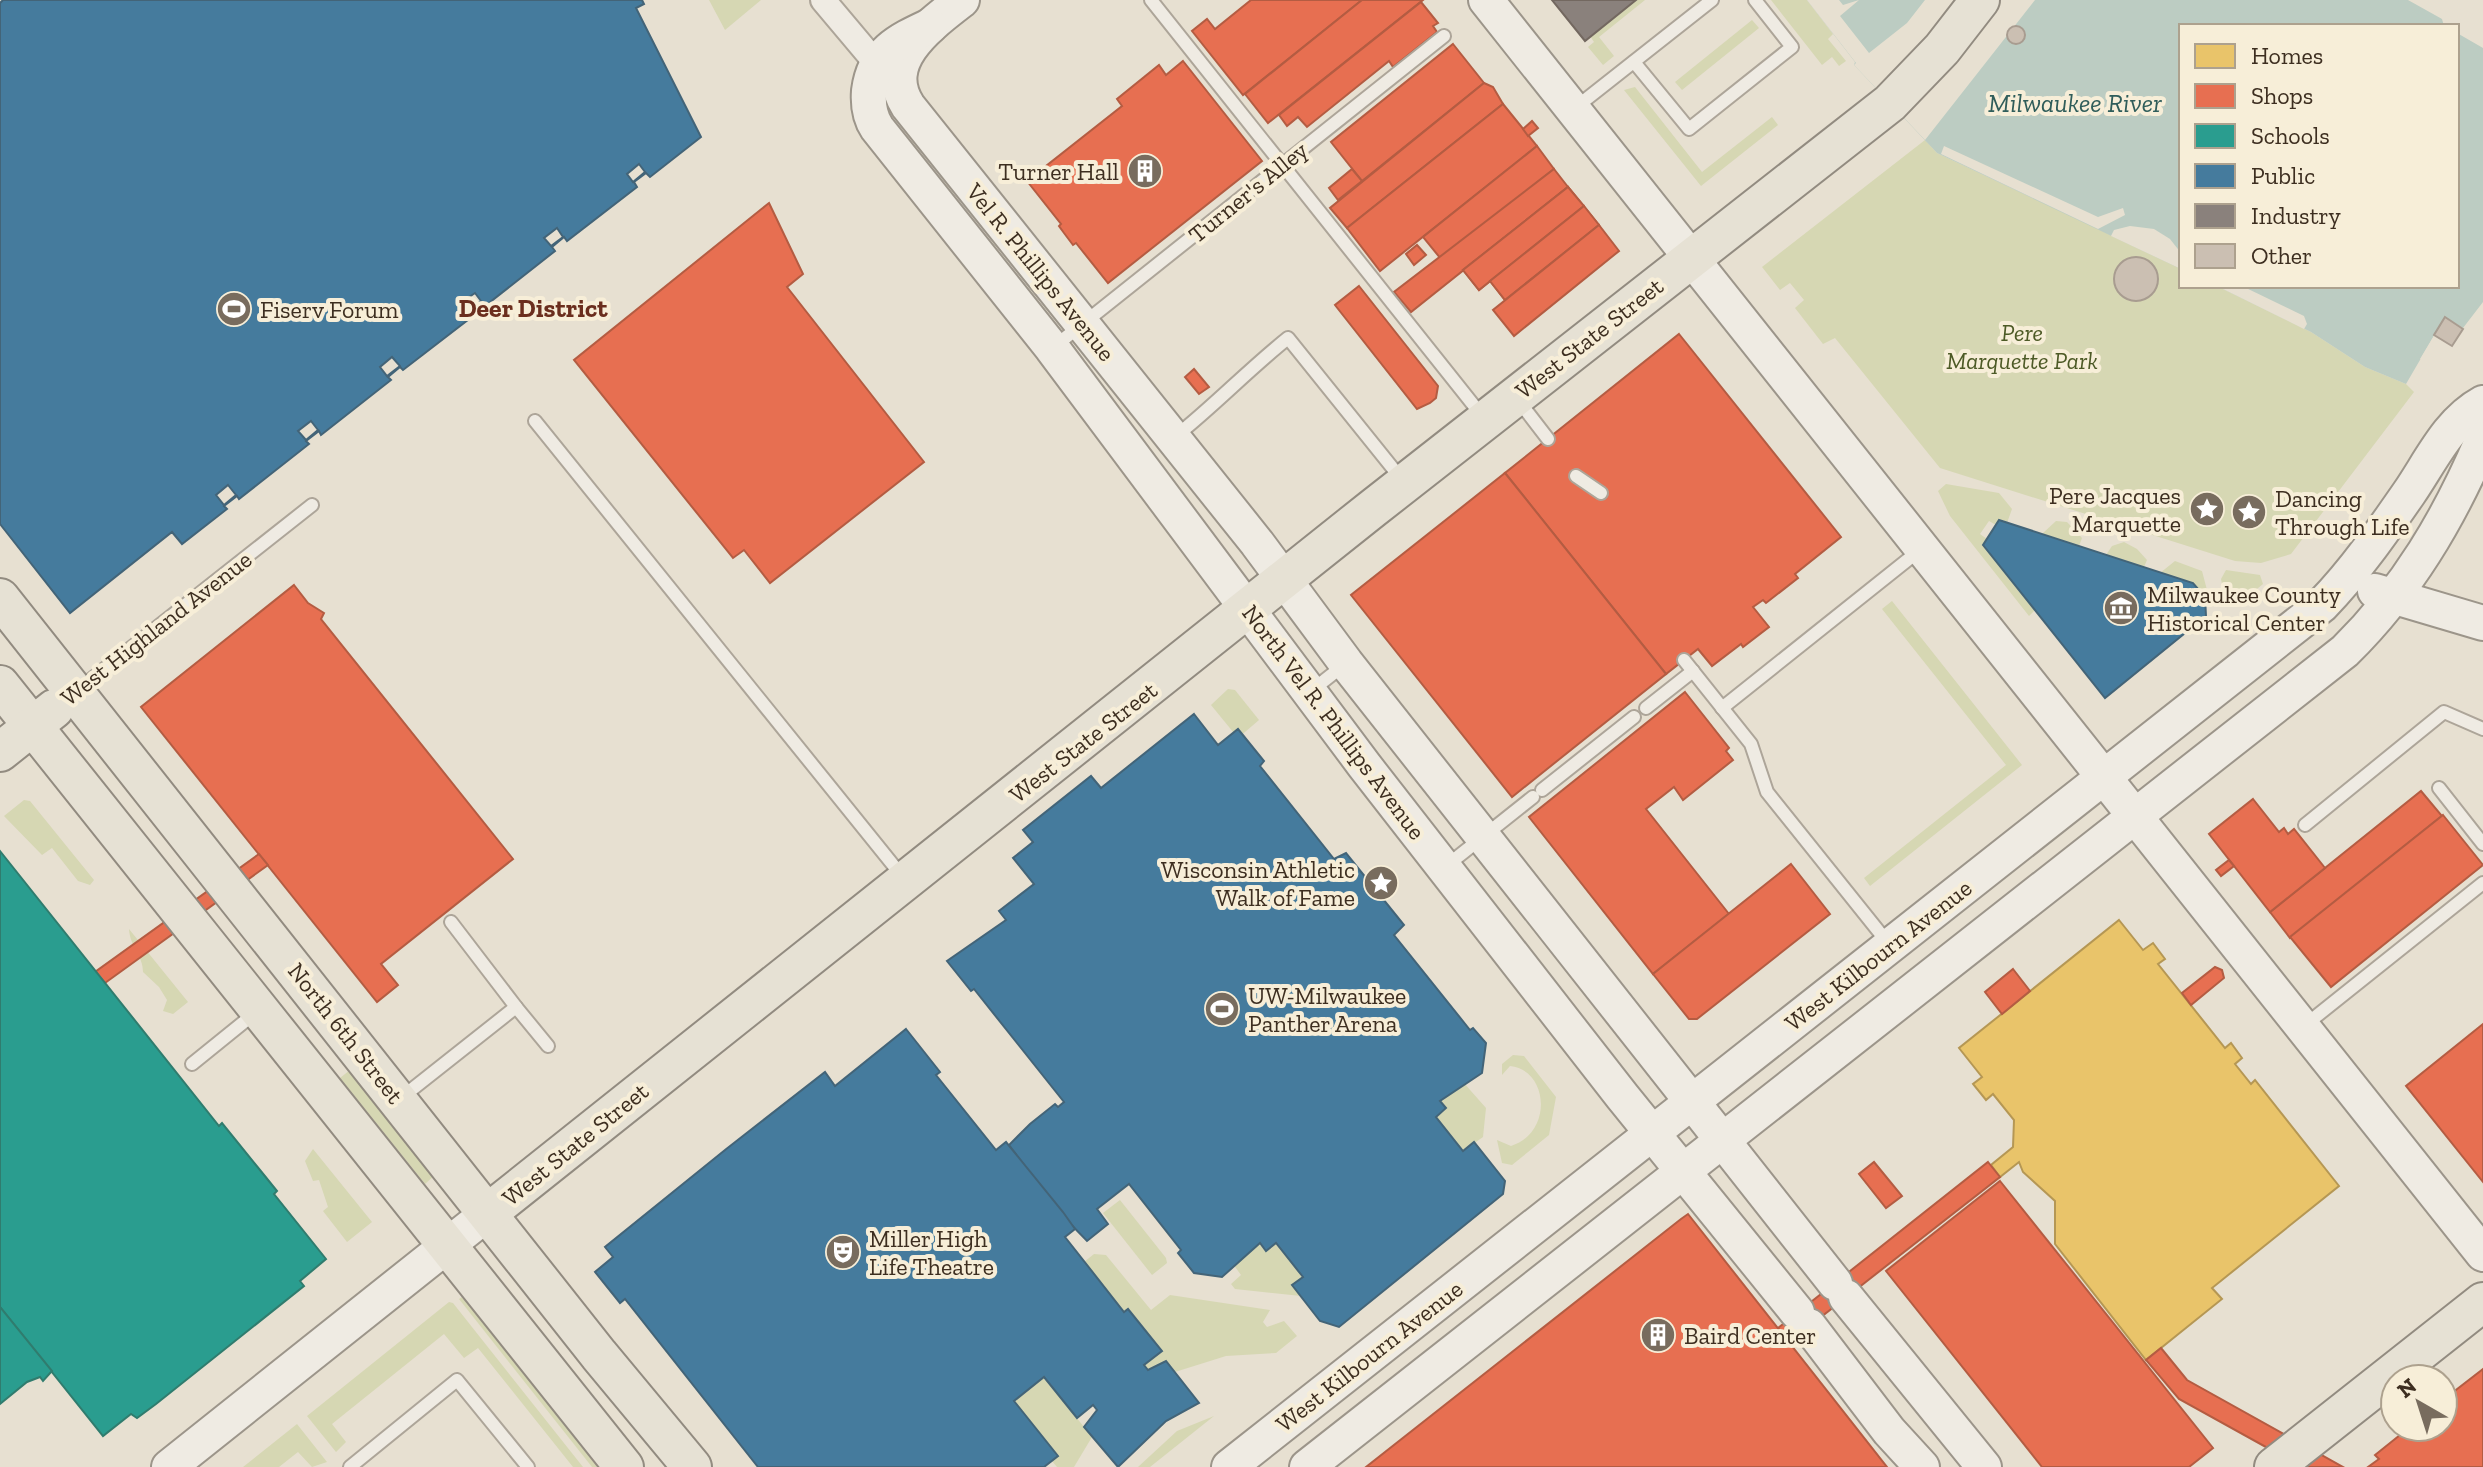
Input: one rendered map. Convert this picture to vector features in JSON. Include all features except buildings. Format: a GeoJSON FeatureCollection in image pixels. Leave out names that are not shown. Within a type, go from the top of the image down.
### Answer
{"type":"FeatureCollection","features":[{"type":"Feature","properties":{"kind":"main road","name":"West State Street"},"geometry":{"type":"LineString","coordinates":[[488,1213],[1405,483],[1890,103],[1942,49],[1980,0]]}},
{"type":"Feature","properties":{"kind":"main road","name":"North 6th Street"},"geometry":{"type":"LineString","coordinates":[[0,598],[692,1467]]}},
{"type":"Feature","properties":{"kind":"main road"},"geometry":{"type":"LineString","coordinates":[[0,685],[624,1467]]}},
{"type":"Feature","properties":{"kind":"main road","name":"West Highland Avenue"},"geometry":{"type":"LineString","coordinates":[[0,752],[75,693]]}},
{"type":"Feature","properties":{"kind":"main road"},"geometry":{"type":"LineString","coordinates":[[2289,1460],[2483,1302]]}},
{"type":"Feature","properties":{"kind":"street"},"geometry":{"type":"LineString","coordinates":[[823,0],[876,63],[890,47],[930,26],[962,0]]}},
{"type":"Feature","properties":{"kind":"street"},"geometry":{"type":"LineString","coordinates":[[1486,0],[1690,259],[2138,815],[2483,1254]]}},
{"type":"Feature","properties":{"kind":"street","name":"Vel R. Phillips Avenue"},"geometry":{"type":"LineString","coordinates":[[930,26],[909,49],[899,70],[900,91],[908,106],[1173,438]]}},
{"type":"Feature","properties":{"kind":"street","name":"North Vel R. Phillips Avenue"},"geometry":{"type":"LineString","coordinates":[[876,63],[868,102],[877,128],[1052,348],[1309,693],[1444,868],[1889,1431],[1922,1467]]}},
{"type":"Feature","properties":{"kind":"street","name":"West Kilbourn Avenue"},"geometry":{"type":"LineString","coordinates":[[1229,1467],[2293,629],[2344,582],[2449,432],[2467,412],[2483,403]]}},
{"type":"Feature","properties":{"kind":"street","name":"North Vel R. Phillips Avenue"},"geometry":{"type":"LineString","coordinates":[[1173,438],[1285,579],[1346,663],[1840,1290],[1984,1467]]}},
{"type":"Feature","properties":{"kind":"street","name":"West Kilbourn Avenue"},"geometry":{"type":"LineString","coordinates":[[1312,1463],[2345,651],[2395,596],[2440,530],[2483,439]]}},
{"type":"Feature","properties":{"kind":"street"},"geometry":{"type":"LineString","coordinates":[[2344,582],[2483,623]]}},
{"type":"Feature","properties":{"kind":"street","name":"West State Street"},"geometry":{"type":"LineString","coordinates":[[169,1467],[488,1213]]}},
{"type":"Feature","properties":{"kind":"street"},"geometry":{"type":"LineString","coordinates":[[1286,1422],[1312,1463]]}},
{"type":"Feature","properties":{"kind":"lane"},"geometry":{"type":"LineString","coordinates":[[1151,0],[1485,420]]}},
{"type":"Feature","properties":{"kind":"lane"},"geometry":{"type":"LineString","coordinates":[[1572,110],[1712,0]]}},
{"type":"Feature","properties":{"kind":"lane"},"geometry":{"type":"LineString","coordinates":[[1634,62],[1689,129],[1792,47],[1755,0]]}},
{"type":"Feature","properties":{"kind":"lane","name":"Turner's Alley"},"geometry":{"type":"LineString","coordinates":[[1052,348],[1444,36]]}},
{"type":"Feature","properties":{"kind":"lane"},"geometry":{"type":"LineString","coordinates":[[1173,438],[1222,399],[1234,381],[1288,338],[1405,483]]}},
{"type":"Feature","properties":{"kind":"lane"},"geometry":{"type":"LineString","coordinates":[[1515,397],[1548,439]]}},
{"type":"Feature","properties":{"kind":"lane"},"geometry":{"type":"LineString","coordinates":[[535,421],[906,882]]}},
{"type":"Feature","properties":{"kind":"lane"},"geometry":{"type":"LineString","coordinates":[[1576,476],[1601,493]]}},
{"type":"Feature","properties":{"kind":"lane","name":"West Highland Avenue"},"geometry":{"type":"LineString","coordinates":[[75,693],[312,505]]}},
{"type":"Feature","properties":{"kind":"lane"},"geometry":{"type":"LineString","coordinates":[[1722,708],[1923,547]]}},
{"type":"Feature","properties":{"kind":"lane"},"geometry":{"type":"LineString","coordinates":[[1309,693],[1346,663]]}},
{"type":"Feature","properties":{"kind":"lane"},"geometry":{"type":"LineString","coordinates":[[1646,708],[1688,665],[1751,744],[1767,792],[1890,946]]}},
{"type":"Feature","properties":{"kind":"lane"},"geometry":{"type":"LineString","coordinates":[[2305,825],[2444,712],[2483,729]]}},
{"type":"Feature","properties":{"kind":"lane"},"geometry":{"type":"LineString","coordinates":[[1444,868],[1634,717]]}},
{"type":"Feature","properties":{"kind":"lane"},"geometry":{"type":"LineString","coordinates":[[2439,788],[2483,844]]}},
{"type":"Feature","properties":{"kind":"lane"},"geometry":{"type":"LineString","coordinates":[[2304,1026],[2483,883]]}},
{"type":"Feature","properties":{"kind":"lane"},"geometry":{"type":"LineString","coordinates":[[451,922],[548,1046]]}},
{"type":"Feature","properties":{"kind":"lane"},"geometry":{"type":"LineString","coordinates":[[399,1100],[516,1007]]}},
{"type":"Feature","properties":{"kind":"lane"},"geometry":{"type":"LineString","coordinates":[[192,1064],[260,1009]]}},
{"type":"Feature","properties":{"kind":"lane"},"geometry":{"type":"LineString","coordinates":[[350,1467],[457,1380],[528,1467]]}},
{"type":"Feature","properties":{"kind":"green space"},"geometry":{"type":"Polygon","coordinates":[[[709,0],[761,0],[725,30],[709,0]]]}},
{"type":"Feature","properties":{"kind":"green space"},"geometry":{"type":"Polygon","coordinates":[[[1636,0],[1645,0],[1599,37],[1614,56],[1603,65],[1588,47],[1594,42],[1590,36],[1636,0]]]}},
{"type":"Feature","properties":{"kind":"green space"},"geometry":{"type":"Polygon","coordinates":[[[1771,0],[1807,0],[1833,34],[1828,39],[1846,61],[1839,66],[1832,57],[1822,65],[1771,0]]]}},
{"type":"Feature","properties":{"kind":"green space"},"geometry":{"type":"Polygon","coordinates":[[[1752,20],[1759,28],[1682,90],[1675,82],[1752,20]]]}},
{"type":"Feature","properties":{"kind":"green space"},"geometry":{"type":"Polygon","coordinates":[[[1635,87],[1702,172],[1772,117],[1778,125],[1701,186],[1624,90],[1635,87]]]}},
{"type":"Feature","properties":{"kind":"green space","name":"Pere Marquette Park"},"geometry":{"type":"Polygon","coordinates":[[[1925,140],[1937,153],[2111,235],[2179,252],[2179,288],[2221,288],[2311,332],[2365,367],[2406,384],[2414,392],[2291,554],[2261,563],[2235,561],[1940,468],[1835,338],[1823,344],[1795,308],[1804,300],[1790,283],[1780,290],[1762,267],[1925,140]]]}},
{"type":"Feature","properties":{"kind":"green space"},"geometry":{"type":"Polygon","coordinates":[[[1946,484],[1999,493],[2012,509],[2007,523],[1999,520],[1996,525],[1989,521],[1980,534],[1987,539],[1984,545],[2035,610],[2029,616],[1950,516],[1938,491],[1946,484]]]}},
{"type":"Feature","properties":{"kind":"green space"},"geometry":{"type":"Polygon","coordinates":[[[2056,521],[2067,522],[2082,538],[2079,546],[2042,534],[2056,521]]]}},
{"type":"Feature","properties":{"kind":"green space"},"geometry":{"type":"Polygon","coordinates":[[[2124,542],[2137,549],[2147,560],[2144,567],[2106,555],[2112,546],[2124,542]]]}},
{"type":"Feature","properties":{"kind":"green space"},"geometry":{"type":"Polygon","coordinates":[[[2175,561],[2202,571],[2211,605],[2208,606],[2196,587],[2160,573],[2175,561]]]}},
{"type":"Feature","properties":{"kind":"green space"},"geometry":{"type":"Polygon","coordinates":[[[2226,570],[2260,575],[2263,584],[2235,607],[2226,604],[2221,579],[2226,570]]]}},
{"type":"Feature","properties":{"kind":"green space"},"geometry":{"type":"Polygon","coordinates":[[[1892,601],[2022,765],[1870,886],[1864,878],[2006,765],[1882,609],[1892,601]]]}},
{"type":"Feature","properties":{"kind":"green space"},"geometry":{"type":"Polygon","coordinates":[[[1228,689],[1235,690],[1259,720],[1238,738],[1211,705],[1228,689]]]}},
{"type":"Feature","properties":{"kind":"green space"},"geometry":{"type":"Polygon","coordinates":[[[24,800],[30,801],[94,880],[90,885],[78,881],[52,848],[42,855],[4,816],[24,800]]]}},
{"type":"Feature","properties":{"kind":"green space"},"geometry":{"type":"Polygon","coordinates":[[[129,929],[188,1002],[173,1014],[163,1011],[167,1000],[143,972],[129,929]]]}},
{"type":"Feature","properties":{"kind":"green space"},"geometry":{"type":"Polygon","coordinates":[[[1513,1055],[1524,1056],[1556,1097],[1549,1135],[1512,1165],[1502,1163],[1497,1140],[1511,1146],[1525,1139],[1534,1129],[1541,1103],[1533,1078],[1523,1070],[1510,1066],[1502,1075],[1502,1064],[1513,1055]]]}},
{"type":"Feature","properties":{"kind":"green space"},"geometry":{"type":"Polygon","coordinates":[[[350,1070],[436,1174],[425,1184],[340,1078],[350,1070]]]}},
{"type":"Feature","properties":{"kind":"green space"},"geometry":{"type":"Polygon","coordinates":[[[1463,1082],[1486,1108],[1483,1137],[1463,1151],[1436,1117],[1446,1108],[1440,1101],[1463,1082]]]}},
{"type":"Feature","properties":{"kind":"green space"},"geometry":{"type":"Polygon","coordinates":[[[313,1149],[372,1222],[347,1242],[323,1211],[328,1207],[319,1180],[313,1181],[305,1161],[313,1149]]]}},
{"type":"Feature","properties":{"kind":"green space"},"geometry":{"type":"Polygon","coordinates":[[[1120,1200],[1166,1258],[1167,1263],[1152,1275],[1103,1213],[1120,1200]]]}},
{"type":"Feature","properties":{"kind":"green space"},"geometry":{"type":"Polygon","coordinates":[[[1260,1243],[1276,1243],[1303,1277],[1301,1296],[1235,1289],[1231,1284],[1241,1275],[1233,1264],[1260,1243]]]}},
{"type":"Feature","properties":{"kind":"green space"},"geometry":{"type":"Polygon","coordinates":[[[1094,1254],[1106,1255],[1151,1310],[1170,1295],[1270,1310],[1263,1322],[1267,1327],[1284,1321],[1297,1336],[1276,1353],[1226,1356],[1175,1372],[1166,1361],[1148,1370],[1144,1365],[1161,1350],[1129,1309],[1124,1312],[1084,1262],[1094,1254]]]}},
{"type":"Feature","properties":{"kind":"green space"},"geometry":{"type":"Polygon","coordinates":[[[462,1297],[600,1467],[592,1467],[459,1299],[462,1297]]]}},
{"type":"Feature","properties":{"kind":"green space"},"geometry":{"type":"Polygon","coordinates":[[[449,1302],[453,1303],[583,1467],[573,1467],[478,1348],[464,1358],[444,1334],[332,1424],[346,1442],[336,1452],[307,1416],[449,1302]]]}},
{"type":"Feature","properties":{"kind":"green space"},"geometry":{"type":"Polygon","coordinates":[[[1044,1377],[1092,1437],[1074,1467],[1057,1467],[1052,1461],[1057,1456],[1014,1401],[1044,1377]]]}},
{"type":"Feature","properties":{"kind":"green space"},"geometry":{"type":"Polygon","coordinates":[[[1214,1416],[1150,1467],[1138,1467],[1177,1431],[1214,1416]]]}},
{"type":"Feature","properties":{"kind":"green space"},"geometry":{"type":"Polygon","coordinates":[[[297,1424],[327,1462],[312,1467],[298,1452],[279,1467],[243,1467],[297,1424]]]}},
{"type":"Feature","properties":{"kind":"water","name":"Milwaukee River"},"geometry":{"type":"Polygon","coordinates":[[[1807,0],[2408,0],[2442,19],[2443,24],[2179,24],[2179,268],[1937,153],[1854,65],[1855,62],[1807,0]]]}},
{"type":"Feature","properties":{"kind":"water"},"geometry":{"type":"Polygon","coordinates":[[[2459,34],[2483,48],[2483,341],[2445,317],[2406,384],[2365,367],[2311,332],[2221,288],[2459,288],[2459,34]]]}},
{"type":"Feature","properties":{"kind":"pier"},"geometry":{"type":"Polygon","coordinates":[[[1807,0],[1839,0],[1843,5],[1859,0],[1840,16],[1869,53],[1907,23],[1925,0],[2035,0],[1925,140],[1854,65],[1856,63],[1807,0]]]}},
{"type":"Feature","properties":{"kind":"pier"},"geometry":{"type":"Polygon","coordinates":[[[1944,146],[2098,217],[2123,208],[2125,215],[2098,229],[1941,154],[1944,146]]]}},
{"type":"Feature","properties":{"kind":"pier"},"geometry":{"type":"Polygon","coordinates":[[[2130,226],[2154,229],[2170,239],[2179,250],[2179,268],[2111,236],[2114,230],[2130,226]]]}},
{"type":"Feature","properties":{"kind":"pier"},"geometry":{"type":"Polygon","coordinates":[[[2221,288],[2246,288],[2304,316],[2307,324],[2304,329],[2221,288]]]}},
{"type":"Feature","properties":{"kind":"pier"},"geometry":{"type":"Polygon","coordinates":[[[2483,302],[2483,345],[2446,323],[2423,361],[2420,359],[2445,317],[2463,328],[2483,302]]]}},
{"type":"Feature","properties":{"kind":"place","name":"Turner Hall"},"geometry":{"type":"Point","coordinates":[1145,171]}},
{"type":"Feature","properties":{"kind":"place","name":"Fiserv Forum"},"geometry":{"type":"Point","coordinates":[234,309]}},
{"type":"Feature","properties":{"kind":"place","name":"Pere Jacques Marquette"},"geometry":{"type":"Point","coordinates":[2207,509]}},
{"type":"Feature","properties":{"kind":"place","name":"Dancing Through Life"},"geometry":{"type":"Point","coordinates":[2249,512]}},
{"type":"Feature","properties":{"kind":"place","name":"Milwaukee County Historical Center"},"geometry":{"type":"Point","coordinates":[2121,608]}},
{"type":"Feature","properties":{"kind":"place","name":"Wisconsin Athletic Walk of Fame"},"geometry":{"type":"Point","coordinates":[1381,883]}},
{"type":"Feature","properties":{"kind":"place","name":"UW-Milwaukee Panther Arena"},"geometry":{"type":"Point","coordinates":[1222,1009]}},
{"type":"Feature","properties":{"kind":"place","name":"Miller High Life Theatre"},"geometry":{"type":"Point","coordinates":[843,1252]}},
{"type":"Feature","properties":{"kind":"place","name":"Baird Center"},"geometry":{"type":"Point","coordinates":[1658,1335]}},
{"type":"Feature","properties":{"kind":"district","name":"Deer District"},"geometry":{"type":"Point","coordinates":[533,308]}}]}
